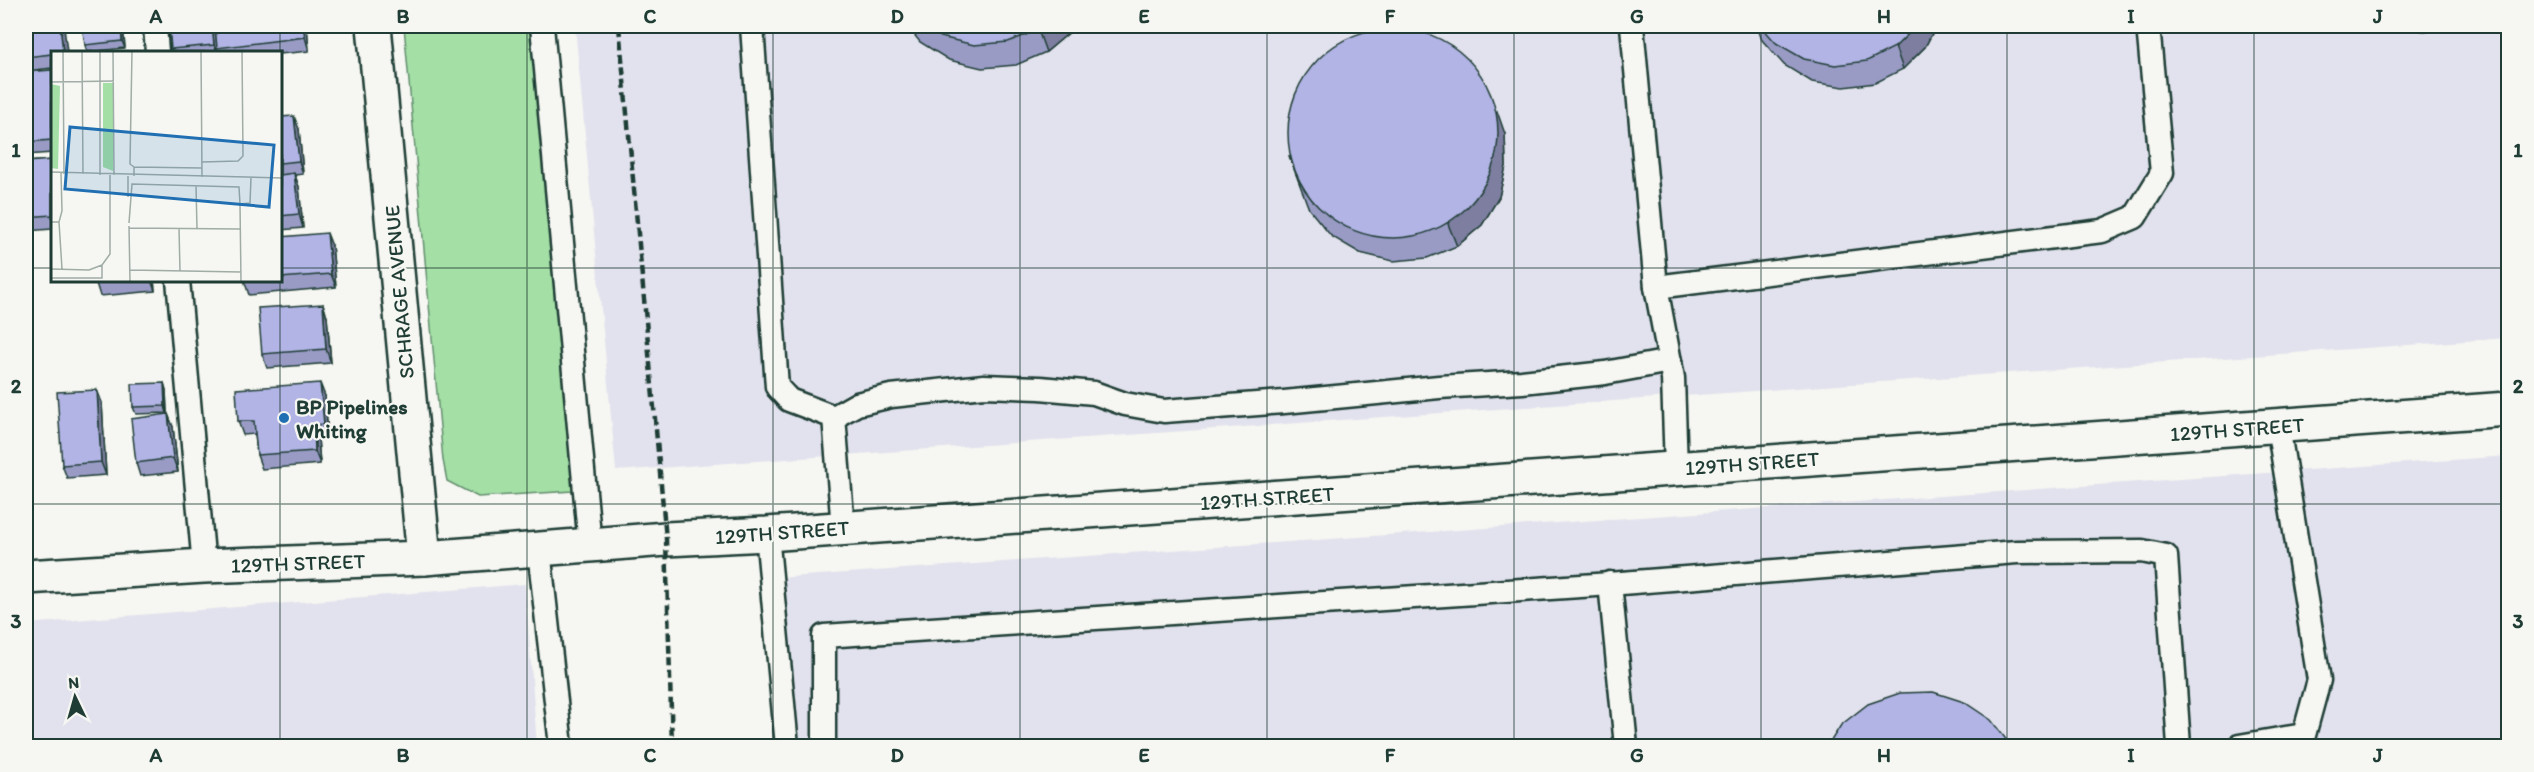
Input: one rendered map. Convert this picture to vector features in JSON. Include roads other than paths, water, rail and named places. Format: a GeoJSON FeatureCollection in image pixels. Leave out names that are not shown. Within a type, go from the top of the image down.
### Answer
{"type":"FeatureCollection","features":[{"type":"Feature","properties":{"kind":"main road","name":"SCHRAGE AVENUE"},"geometry":{"type":"LineString","coordinates":[[374,26],[424,558]]}},
{"type":"Feature","properties":{"kind":"main road","name":"129TH STREET"},"geometry":{"type":"LineString","coordinates":[[26,576],[204,566],[424,558],[666,538],[767,534],[2508,409]]}},
{"type":"Feature","properties":{"kind":"lane"},"geometry":{"type":"LineString","coordinates":[[155,26],[157,51]]}},
{"type":"Feature","properties":{"kind":"lane"},"geometry":{"type":"LineString","coordinates":[[542,26],[590,546]]}},
{"type":"Feature","properties":{"kind":"lane"},"geometry":{"type":"LineString","coordinates":[[752,26],[777,387],[789,400],[834,417]]}},
{"type":"Feature","properties":{"kind":"lane"},"geometry":{"type":"LineString","coordinates":[[1632,26],[1656,287],[1673,378],[1676,469]]}},
{"type":"Feature","properties":{"kind":"lane"},"geometry":{"type":"LineString","coordinates":[[1656,287],[2102,231],[2135,218],[2162,173],[2148,26]]}},
{"type":"Feature","properties":{"kind":"lane"},"geometry":{"type":"LineString","coordinates":[[178,282],[204,566]]}},
{"type":"Feature","properties":{"kind":"lane"},"geometry":{"type":"LineString","coordinates":[[834,417],[857,404],[891,396],[984,386],[1094,393],[1125,404],[1164,411],[1522,382],[1605,373],[1670,361]]}},
{"type":"Feature","properties":{"kind":"lane"},"geometry":{"type":"LineString","coordinates":[[834,417],[843,528]]}},
{"type":"Feature","properties":{"kind":"lane"},"geometry":{"type":"LineString","coordinates":[[2239,747],[2304,735],[2319,680],[2278,426]]}},
{"type":"Feature","properties":{"kind":"lane"},"geometry":{"type":"LineString","coordinates":[[767,534],[787,747]]}},
{"type":"Feature","properties":{"kind":"lane"},"geometry":{"type":"LineString","coordinates":[[539,550],[561,747]]}},
{"type":"Feature","properties":{"kind":"lane"},"geometry":{"type":"LineString","coordinates":[[825,747],[824,636],[1610,584],[2017,552],[2142,551],[2166,556],[2179,747]]}},
{"type":"Feature","properties":{"kind":"lane"},"geometry":{"type":"LineString","coordinates":[[1610,584],[1626,747]]}},
{"type":"Feature","properties":{"kind":"railway"},"geometry":{"type":"LineString","coordinates":[[619,26],[666,539],[672,746]]}},
{"type":"Feature","properties":{"kind":"place","name":"BP Pipelines Whiting"},"geometry":{"type":"Point","coordinates":[284,418]}}]}
